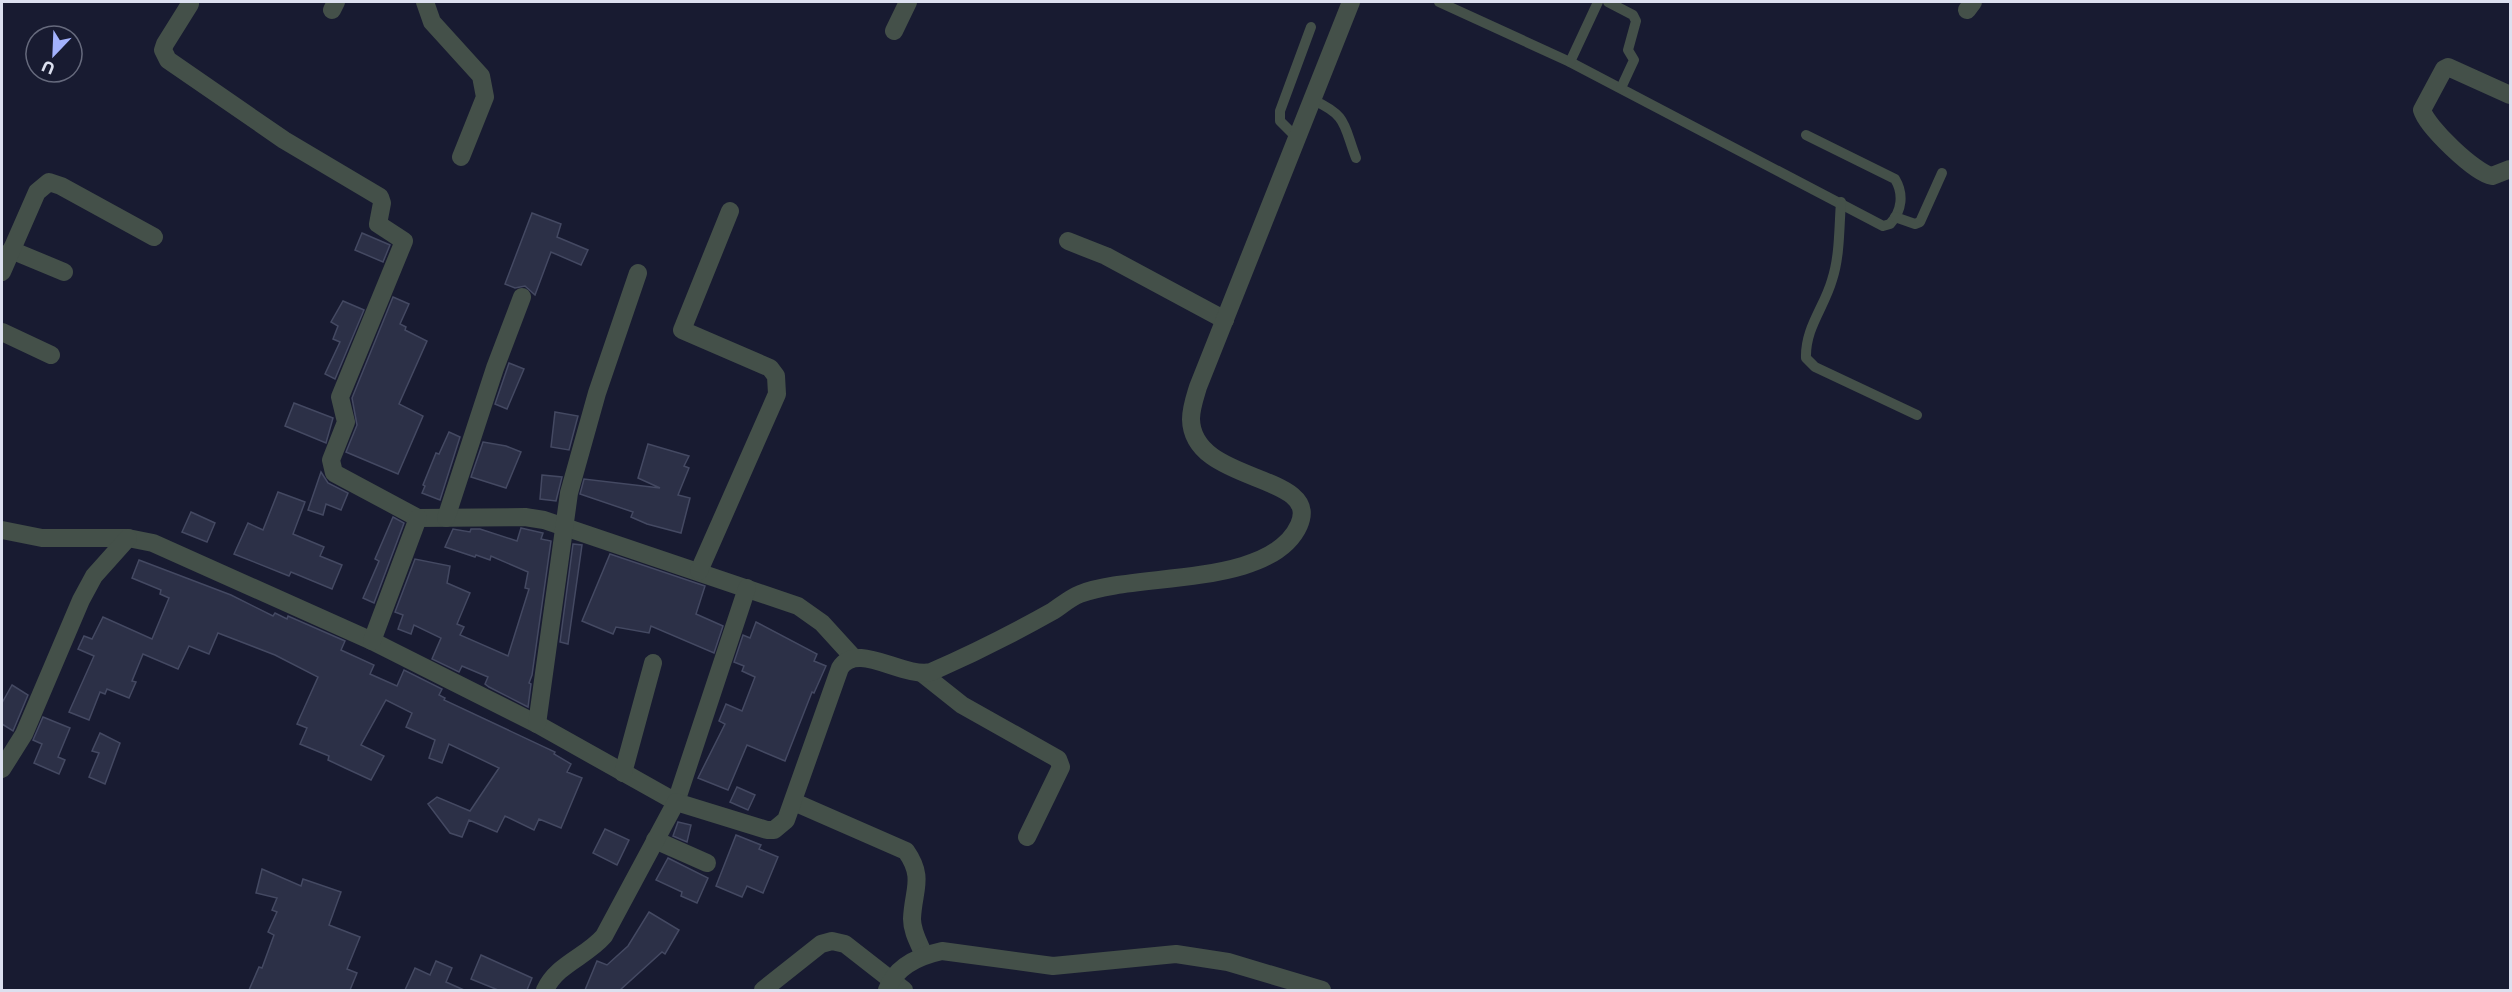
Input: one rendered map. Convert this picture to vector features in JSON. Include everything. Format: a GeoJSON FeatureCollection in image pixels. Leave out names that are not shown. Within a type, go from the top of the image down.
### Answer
{"type":"FeatureCollection","features":[{"type":"Feature","properties":{"kind":"street"},"geometry":{"type":"LineString","coordinates":[[425,2],[432,22],[482,76],[484,97],[461,157]]}},
{"type":"Feature","properties":{"kind":"street"},"geometry":{"type":"LineString","coordinates":[[894,31],[908,2]]}},
{"type":"Feature","properties":{"kind":"street"},"geometry":{"type":"LineString","coordinates":[[2,530],[42,538],[128,538],[153,543],[372,641],[537,724],[676,802],[767,831],[774,830],[786,820],[794,802],[840,668],[853,657],[862,657],[914,674],[923,674],[942,667],[1034,621],[1078,594],[1106,586],[1230,569],[1265,558],[1294,535],[1302,512],[1298,501],[1287,490],[1233,469],[1204,451],[1193,432],[1191,418],[1198,387],[1351,2]]}},
{"type":"Feature","properties":{"kind":"street"},"geometry":{"type":"LineString","coordinates":[[190,3],[165,44],[163,50],[168,60],[284,140],[380,197],[382,203],[378,224],[404,242],[340,397],[346,422],[331,460],[332,467],[341,479],[418,518],[525,517],[565,526],[699,571],[798,606],[831,632],[853,657]]}},
{"type":"Feature","properties":{"kind":"street"},"geometry":{"type":"LineString","coordinates":[[2511,95],[2448,67],[2444,69],[2422,110],[2427,121],[2477,170],[2492,176],[2511,170]]}},
{"type":"Feature","properties":{"kind":"street"},"geometry":{"type":"LineString","coordinates":[[2,272],[37,192],[49,182],[61,186],[154,237]]}},
{"type":"Feature","properties":{"kind":"street"},"geometry":{"type":"LineString","coordinates":[[699,571],[777,394],[776,376],[770,368],[682,330],[730,211]]}},
{"type":"Feature","properties":{"kind":"street"},"geometry":{"type":"LineString","coordinates":[[1068,241],[1106,256],[1225,320]]}},
{"type":"Feature","properties":{"kind":"street"},"geometry":{"type":"LineString","coordinates":[[11,250],[64,272]]}},
{"type":"Feature","properties":{"kind":"street"},"geometry":{"type":"LineString","coordinates":[[537,724],[565,526],[579,455],[638,273]]}},
{"type":"Feature","properties":{"kind":"street"},"geometry":{"type":"LineString","coordinates":[[446,518],[495,368],[522,297]]}},
{"type":"Feature","properties":{"kind":"street"},"geometry":{"type":"LineString","coordinates":[[2,332],[51,356]]}},
{"type":"Feature","properties":{"kind":"street"},"geometry":{"type":"LineString","coordinates":[[372,641],[418,518]]}},
{"type":"Feature","properties":{"kind":"street"},"geometry":{"type":"LineString","coordinates":[[2,769],[24,734],[81,600],[94,576],[128,538]]}},
{"type":"Feature","properties":{"kind":"street"},"geometry":{"type":"LineString","coordinates":[[544,990],[555,973],[590,950],[604,936],[676,802],[747,588]]}},
{"type":"Feature","properties":{"kind":"street"},"geometry":{"type":"LineString","coordinates":[[623,773],[653,663]]}},
{"type":"Feature","properties":{"kind":"street"},"geometry":{"type":"LineString","coordinates":[[923,674],[962,705],[1058,759],[1061,767],[1027,837]]}},
{"type":"Feature","properties":{"kind":"street"},"geometry":{"type":"LineString","coordinates":[[794,802],[906,851],[914,862],[918,882],[912,920],[915,936],[924,955]]}},
{"type":"Feature","properties":{"kind":"street"},"geometry":{"type":"LineString","coordinates":[[655,840],[706,863]]}},
{"type":"Feature","properties":{"kind":"street"},"geometry":{"type":"LineString","coordinates":[[763,990],[821,944],[832,941],[845,944],[894,987],[911,962],[924,955],[942,951],[1053,966],[1176,954],[1228,962],[1322,990]]}},
{"type":"Feature","properties":{"kind":"lane"},"geometry":{"type":"LineString","coordinates":[[1439,2],[1622,88],[1883,226],[1890,224],[1895,217],[1902,195],[1895,179],[1806,135]]}},
{"type":"Feature","properties":{"kind":"lane"},"geometry":{"type":"LineString","coordinates":[[1570,62],[1598,2]]}},
{"type":"Feature","properties":{"kind":"lane"},"geometry":{"type":"LineString","coordinates":[[1608,2],[1634,15],[1636,21],[1628,50],[1634,60],[1622,88]]}},
{"type":"Feature","properties":{"kind":"lane"},"geometry":{"type":"LineString","coordinates":[[1297,138],[1280,121],[1280,111],[1311,27]]}},
{"type":"Feature","properties":{"kind":"lane"},"geometry":{"type":"LineString","coordinates":[[1313,100],[1335,110],[1341,117],[1356,158]]}},
{"type":"Feature","properties":{"kind":"lane"},"geometry":{"type":"LineString","coordinates":[[1895,217],[1915,224],[1920,222],[1942,172]]}},
{"type":"Feature","properties":{"kind":"lane"},"geometry":{"type":"LineString","coordinates":[[1841,202],[1834,274],[1811,324],[1806,358],[1815,368],[1917,415]]}},
{"type":"Feature","properties":{"kind":"building"},"geometry":{"type":"Polygon","coordinates":[[[532,213],[561,224],[557,237],[588,250],[581,265],[551,252],[535,295],[525,286],[515,288],[505,284],[532,213]]]}},
{"type":"Feature","properties":{"kind":"building"},"geometry":{"type":"Polygon","coordinates":[[[362,233],[390,245],[383,262],[355,250],[362,233]]]}},
{"type":"Feature","properties":{"kind":"building"},"geometry":{"type":"Polygon","coordinates":[[[393,297],[409,304],[400,324],[406,327],[405,330],[427,341],[399,404],[423,416],[398,474],[346,452],[357,425],[352,398],[393,297]]]}},
{"type":"Feature","properties":{"kind":"building"},"geometry":{"type":"Polygon","coordinates":[[[343,301],[364,310],[335,379],[325,374],[340,342],[333,339],[338,326],[331,322],[343,301]]]}},
{"type":"Feature","properties":{"kind":"building"},"geometry":{"type":"Polygon","coordinates":[[[509,363],[524,369],[507,409],[495,404],[509,363]]]}},
{"type":"Feature","properties":{"kind":"building"},"geometry":{"type":"Polygon","coordinates":[[[294,403],[333,418],[326,443],[285,426],[294,403]]]}},
{"type":"Feature","properties":{"kind":"building"},"geometry":{"type":"Polygon","coordinates":[[[555,412],[578,416],[569,450],[551,447],[555,412]]]}},
{"type":"Feature","properties":{"kind":"building"},"geometry":{"type":"Polygon","coordinates":[[[449,432],[460,437],[440,500],[422,493],[425,486],[423,485],[436,453],[439,454],[449,432]]]}},
{"type":"Feature","properties":{"kind":"building"},"geometry":{"type":"Polygon","coordinates":[[[483,442],[506,446],[521,452],[506,488],[471,477],[483,442]]]}},
{"type":"Feature","properties":{"kind":"building"},"geometry":{"type":"Polygon","coordinates":[[[648,444],[689,456],[684,466],[689,468],[678,495],[690,498],[681,533],[647,524],[631,517],[633,512],[580,494],[584,479],[660,488],[638,478],[648,444]]]}},
{"type":"Feature","properties":{"kind":"building"},"geometry":{"type":"Polygon","coordinates":[[[321,472],[328,483],[348,493],[341,510],[326,504],[323,515],[308,510],[321,472]]]}},
{"type":"Feature","properties":{"kind":"building"},"geometry":{"type":"Polygon","coordinates":[[[542,475],[562,477],[556,501],[540,499],[542,475]]]}},
{"type":"Feature","properties":{"kind":"building"},"geometry":{"type":"Polygon","coordinates":[[[278,492],[305,502],[293,534],[324,547],[320,556],[342,565],[332,589],[291,572],[289,576],[234,554],[248,523],[263,530],[278,492]]]}},
{"type":"Feature","properties":{"kind":"building"},"geometry":{"type":"Polygon","coordinates":[[[191,512],[215,523],[207,542],[182,532],[191,512]]]}},
{"type":"Feature","properties":{"kind":"building"},"geometry":{"type":"Polygon","coordinates":[[[393,517],[404,523],[374,603],[363,598],[379,561],[375,559],[393,517]]]}},
{"type":"Feature","properties":{"kind":"building"},"geometry":{"type":"Polygon","coordinates":[[[521,528],[543,533],[541,539],[551,541],[529,683],[531,684],[528,707],[485,684],[488,677],[462,666],[459,672],[432,659],[441,638],[414,625],[411,634],[398,629],[403,615],[395,612],[415,559],[450,566],[447,583],[470,593],[457,624],[464,627],[460,635],[508,656],[529,589],[525,588],[528,572],[491,556],[490,560],[445,547],[453,529],[470,532],[471,529],[480,529],[517,541],[521,528]]]}},
{"type":"Feature","properties":{"kind":"building"},"geometry":{"type":"Polygon","coordinates":[[[573,544],[582,545],[568,644],[560,642],[573,544]]]}},
{"type":"Feature","properties":{"kind":"building"},"geometry":{"type":"Polygon","coordinates":[[[610,554],[705,586],[696,614],[723,626],[714,653],[651,626],[649,633],[616,627],[613,634],[582,621],[610,554]]]}},
{"type":"Feature","properties":{"kind":"building"},"geometry":{"type":"Polygon","coordinates":[[[139,560],[231,595],[273,616],[275,613],[287,619],[288,616],[345,641],[341,650],[374,665],[370,674],[397,686],[404,670],[442,689],[439,695],[445,698],[444,700],[555,752],[554,754],[571,764],[567,772],[582,778],[561,828],[539,819],[534,830],[505,816],[497,832],[469,820],[462,837],[450,833],[428,804],[437,797],[470,811],[499,768],[449,744],[442,763],[429,758],[435,740],[406,727],[412,713],[386,700],[361,745],[384,756],[371,780],[328,760],[329,756],[300,744],[307,728],[297,724],[318,677],[275,655],[218,633],[209,654],[189,646],[178,669],[143,654],[132,681],[136,682],[129,698],[107,689],[105,694],[100,692],[89,720],[69,712],[94,656],[78,649],[84,636],[92,639],[103,617],[152,639],[169,598],[160,594],[161,590],[132,578],[139,560]]]}},
{"type":"Feature","properties":{"kind":"building"},"geometry":{"type":"Polygon","coordinates":[[[756,622],[817,654],[814,661],[826,666],[814,693],[812,692],[785,761],[747,745],[728,790],[698,778],[725,724],[719,721],[726,704],[742,711],[755,677],[742,671],[744,666],[734,662],[743,635],[750,638],[756,622]]]}},
{"type":"Feature","properties":{"kind":"building"},"geometry":{"type":"Polygon","coordinates":[[[12,685],[28,695],[13,731],[2,724],[2,703],[12,685]]]}},
{"type":"Feature","properties":{"kind":"building"},"geometry":{"type":"Polygon","coordinates":[[[43,717],[70,728],[58,757],[65,760],[59,774],[34,763],[42,744],[33,740],[43,717]]]}},
{"type":"Feature","properties":{"kind":"building"},"geometry":{"type":"Polygon","coordinates":[[[100,733],[120,743],[105,784],[89,777],[99,753],[92,751],[100,733]]]}},
{"type":"Feature","properties":{"kind":"building"},"geometry":{"type":"Polygon","coordinates":[[[737,787],[755,795],[748,810],[730,802],[737,787]]]}},
{"type":"Feature","properties":{"kind":"building"},"geometry":{"type":"Polygon","coordinates":[[[678,822],[691,825],[687,842],[673,836],[678,822]]]}},
{"type":"Feature","properties":{"kind":"building"},"geometry":{"type":"Polygon","coordinates":[[[605,829],[629,840],[617,865],[593,853],[605,829]]]}},
{"type":"Feature","properties":{"kind":"building"},"geometry":{"type":"Polygon","coordinates":[[[736,835],[761,845],[759,849],[778,857],[763,893],[747,886],[742,897],[716,886],[736,835]]]}},
{"type":"Feature","properties":{"kind":"building"},"geometry":{"type":"Polygon","coordinates":[[[668,858],[708,878],[697,903],[681,896],[682,892],[656,880],[668,858]]]}},
{"type":"Feature","properties":{"kind":"building"},"geometry":{"type":"Polygon","coordinates":[[[262,869],[301,886],[303,879],[341,892],[329,925],[360,937],[347,969],[357,973],[350,990],[249,990],[259,967],[262,968],[274,935],[268,932],[277,912],[272,910],[277,898],[256,893],[262,869]]]}},
{"type":"Feature","properties":{"kind":"building"},"geometry":{"type":"Polygon","coordinates":[[[649,912],[679,930],[665,954],[662,952],[620,990],[585,990],[597,961],[607,965],[628,946],[649,912]]]}},
{"type":"Feature","properties":{"kind":"building"},"geometry":{"type":"Polygon","coordinates":[[[481,955],[532,978],[527,990],[498,990],[471,979],[481,955]]]}},
{"type":"Feature","properties":{"kind":"building"},"geometry":{"type":"Polygon","coordinates":[[[436,961],[452,968],[446,982],[464,990],[405,990],[415,968],[430,975],[436,961]]]}}]}
